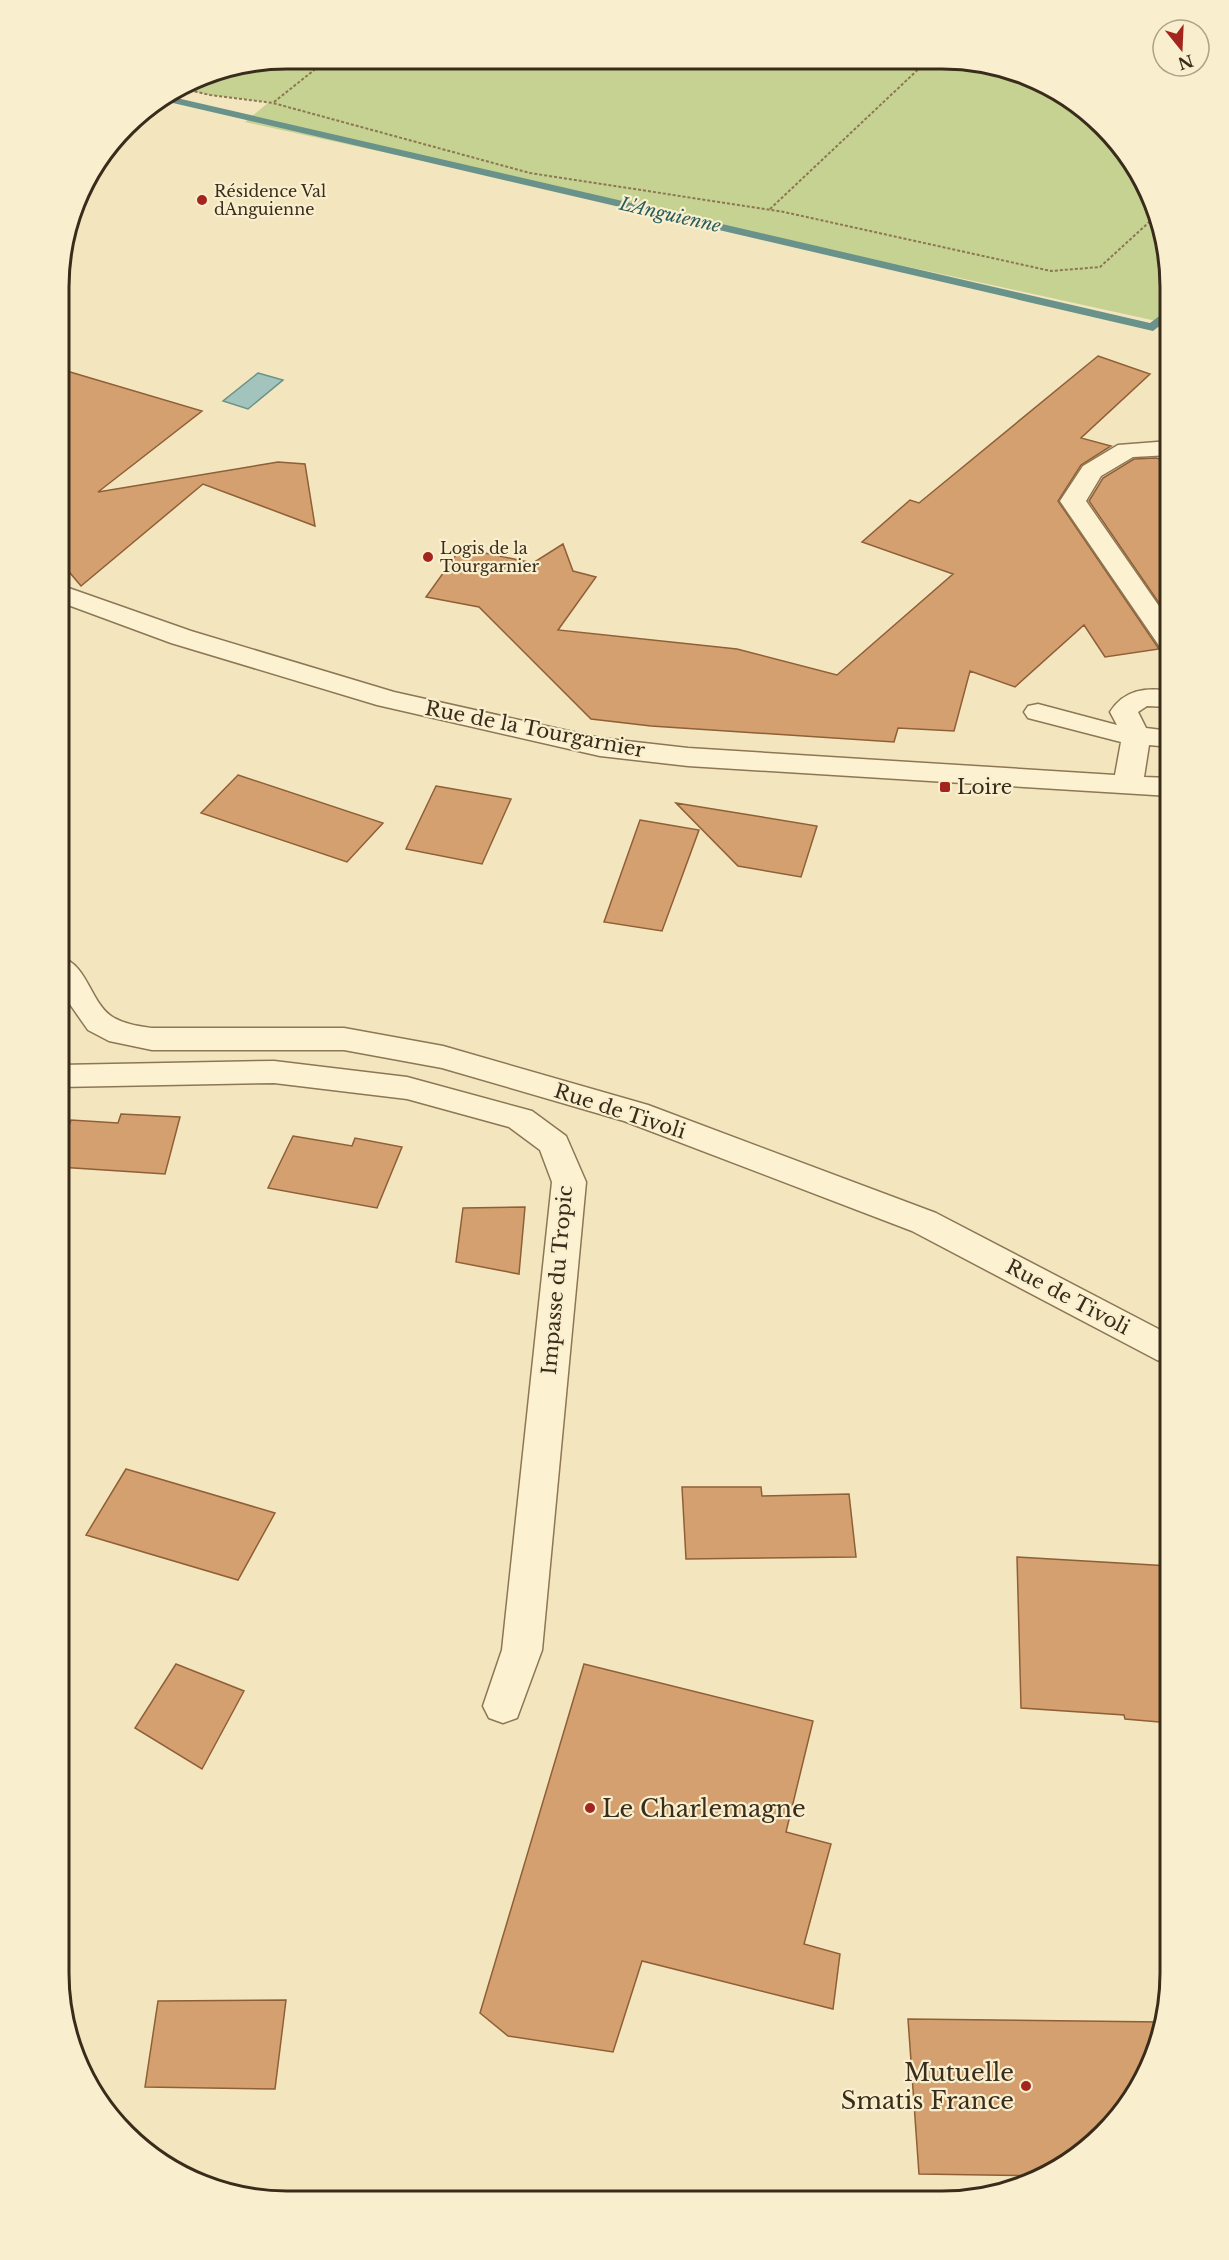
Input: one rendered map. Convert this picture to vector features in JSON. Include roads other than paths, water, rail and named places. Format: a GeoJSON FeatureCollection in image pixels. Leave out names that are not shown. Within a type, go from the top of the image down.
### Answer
{"type":"FeatureCollection","features":[{"type":"Feature","properties":{"kind":"street"},"geometry":{"type":"LineString","coordinates":[[1160,448],[1126,450],[1092,471],[1073,501],[1160,627]]}},
{"type":"Feature","properties":{"kind":"street","name":"Rue de la Tourgarnier"},"geometry":{"type":"LineString","coordinates":[[69,596],[181,637],[387,699],[600,747],[688,757],[1160,786]]}},
{"type":"Feature","properties":{"kind":"street"},"geometry":{"type":"LineString","coordinates":[[1128,784],[1136,735],[1124,712],[1127,706],[1142,698],[1160,699]]}},
{"type":"Feature","properties":{"kind":"street"},"geometry":{"type":"LineString","coordinates":[[1038,712],[1115,733],[1160,738]]}},
{"type":"Feature","properties":{"kind":"street","name":"Rue de Tivoli"},"geometry":{"type":"LineString","coordinates":[[69,980],[99,1023],[120,1033],[152,1039],[344,1039],[443,1057],[636,1113],[924,1222],[1160,1346]]}},
{"type":"Feature","properties":{"kind":"street","name":"Impasse du Tropic"},"geometry":{"type":"LineString","coordinates":[[69,1076],[274,1072],[407,1088],[520,1119],[554,1144],[569,1182],[522,1650],[503,1706]]}},
{"type":"Feature","properties":{"kind":"water"},"geometry":{"type":"Polygon","coordinates":[[[258,373],[283,380],[248,409],[223,401],[258,373]]]}},
{"type":"Feature","properties":{"kind":"waterway","name":"L'Anguienne"},"geometry":{"type":"LineString","coordinates":[[174,100],[1153,327],[1160,321]]}},
{"type":"Feature","properties":{"kind":"place","name":"Résidence Val dAnguienne"},"geometry":{"type":"Point","coordinates":[202,200]}},
{"type":"Feature","properties":{"kind":"place","name":"Logis de la Tourgarnier"},"geometry":{"type":"Point","coordinates":[428,557]}},
{"type":"Feature","properties":{"kind":"place","name":"Loire"},"geometry":{"type":"Point","coordinates":[945,787]}},
{"type":"Feature","properties":{"kind":"place","name":"Le Charlemagne"},"geometry":{"type":"Point","coordinates":[590,1808]}},
{"type":"Feature","properties":{"kind":"place","name":"Mutuelle Smatis France"},"geometry":{"type":"Point","coordinates":[1026,2086]}}]}
